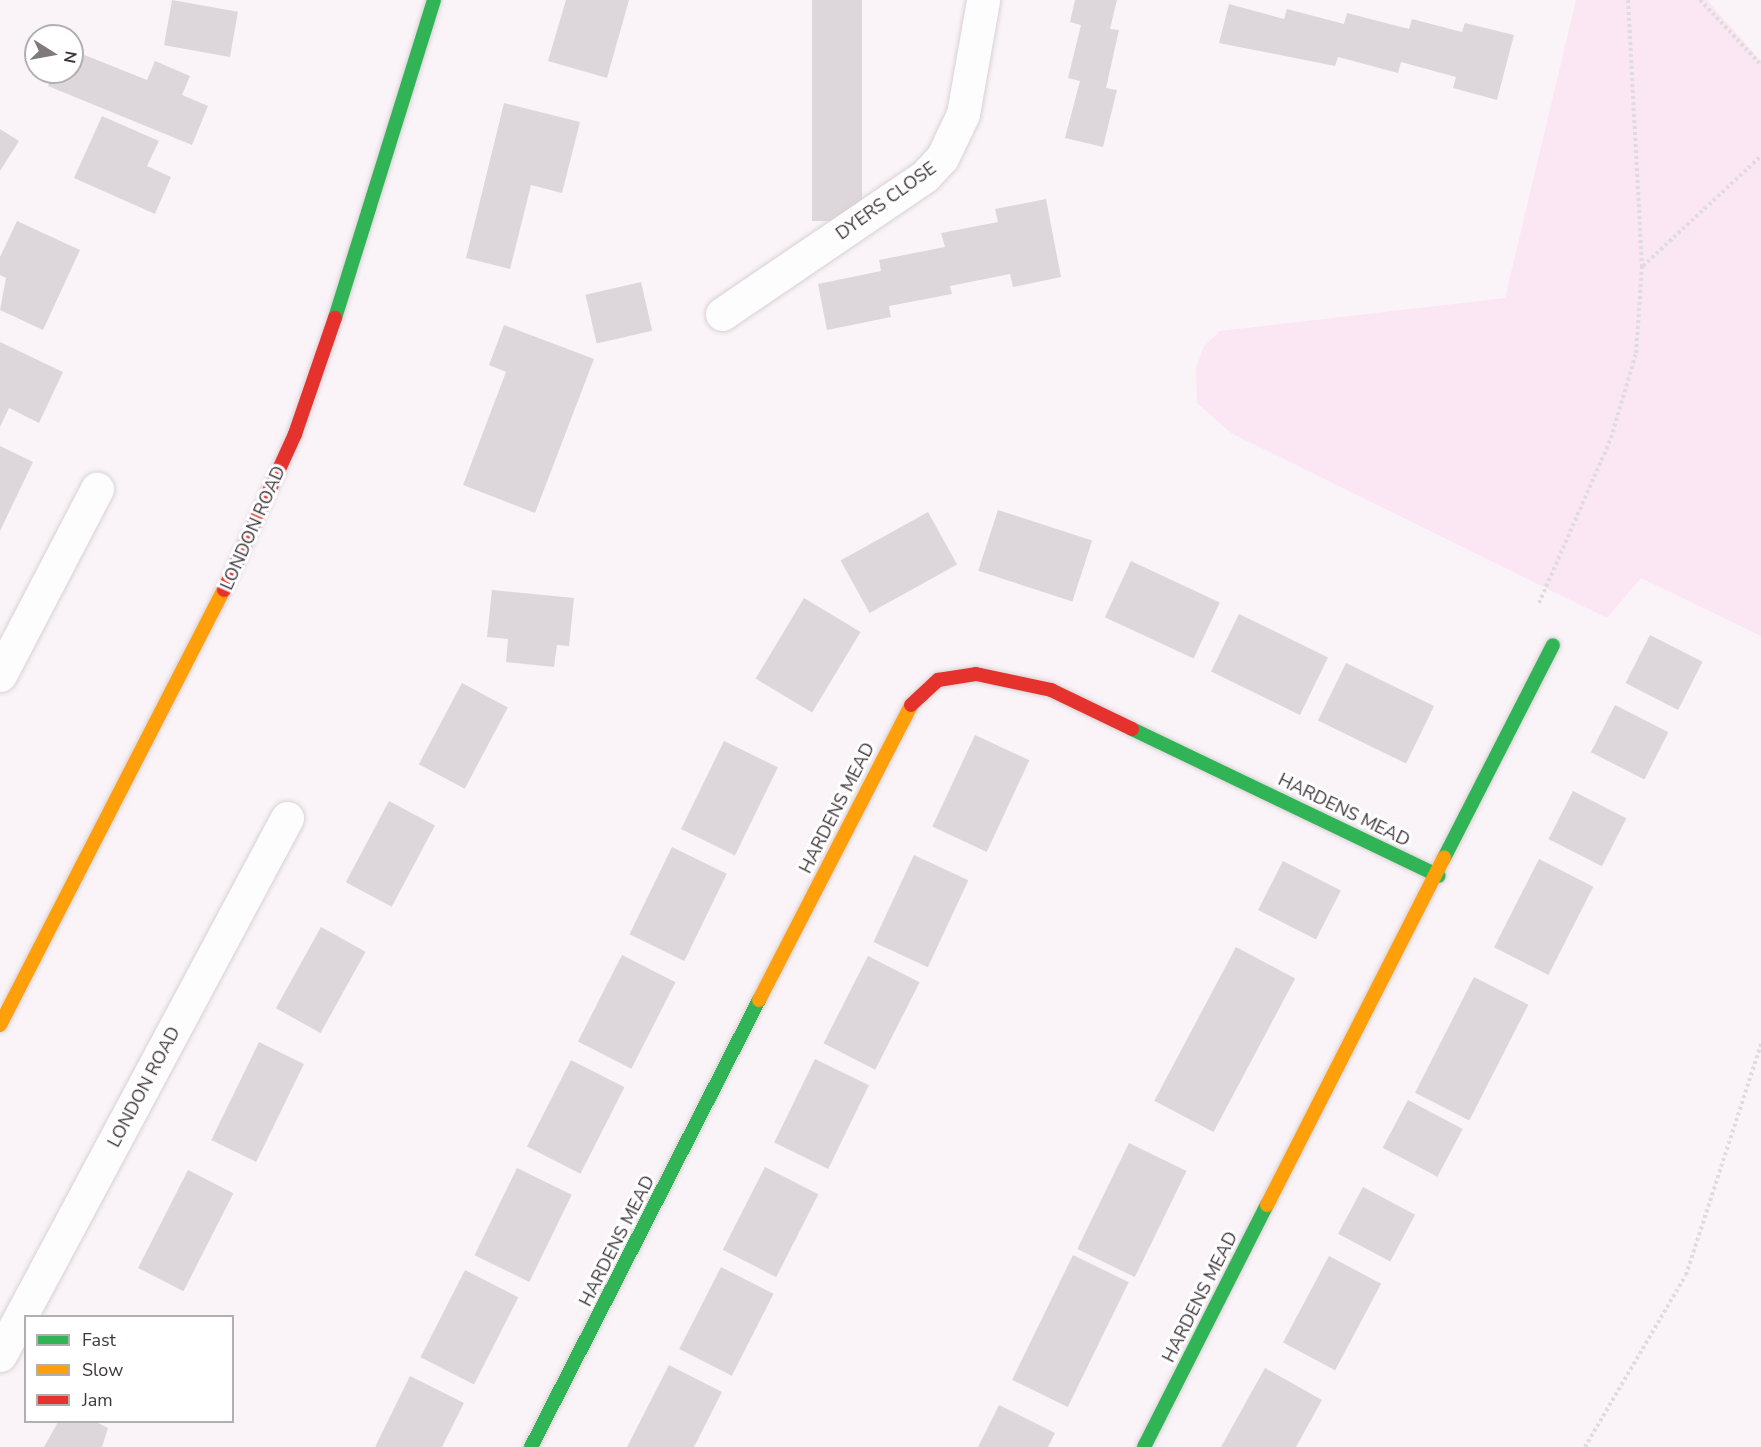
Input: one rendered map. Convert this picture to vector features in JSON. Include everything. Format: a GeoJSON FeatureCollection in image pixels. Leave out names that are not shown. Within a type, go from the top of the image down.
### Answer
{"type":"FeatureCollection","features":[{"type":"Feature","properties":{"kind":"street","name":"LONDON ROAD"},"geometry":{"type":"LineString","coordinates":[[0,1025],[186,672],[296,434],[376,201],[434,0]]}},
{"type":"Feature","properties":{"kind":"street","name":"DYERS CLOSE"},"geometry":{"type":"LineString","coordinates":[[722,314],[925,176],[942,159],[963,114],[983,0]]}},
{"type":"Feature","properties":{"kind":"street"},"geometry":{"type":"LineString","coordinates":[[0,675],[97,489]]}},
{"type":"Feature","properties":{"kind":"street","name":"HARDENS MEAD"},"geometry":{"type":"LineString","coordinates":[[1144,1447],[1438,876],[1553,645]]}},
{"type":"Feature","properties":{"kind":"street","name":"HARDENS MEAD"},"geometry":{"type":"LineString","coordinates":[[531,1447],[908,708],[938,680],[984,675],[1051,690],[1438,876]]}},
{"type":"Feature","properties":{"kind":"street","name":"LONDON ROAD"},"geometry":{"type":"LineString","coordinates":[[0,1355],[287,818]]}},
{"type":"Feature","properties":{"kind":"path"},"geometry":{"type":"LineString","coordinates":[[1553,645],[1532,620],[1611,438],[1636,353],[1642,267],[1628,0]]}},
{"type":"Feature","properties":{"kind":"path"},"geometry":{"type":"LineString","coordinates":[[1700,0],[1761,64]]}},
{"type":"Feature","properties":{"kind":"path"},"geometry":{"type":"LineString","coordinates":[[1642,267],[1761,156]]}},
{"type":"Feature","properties":{"kind":"path"},"geometry":{"type":"LineString","coordinates":[[1585,1447],[1686,1275],[1761,1044]]}},
{"type":"Feature","properties":{"kind":"shaded area"},"geometry":{"type":"Polygon","coordinates":[[[1576,0],[1707,0],[1761,61],[1761,636],[1641,578],[1607,618],[1231,433],[1197,403],[1196,368],[1204,346],[1220,331],[1505,298],[1576,0]]]}},
{"type":"Feature","properties":{"kind":"building"},"geometry":{"type":"Polygon","coordinates":[[[172,0],[238,12],[230,57],[164,45],[172,0]]]}},
{"type":"Feature","properties":{"kind":"building"},"geometry":{"type":"Polygon","coordinates":[[[566,0],[629,0],[607,78],[548,61],[566,0]]]}},
{"type":"Feature","properties":{"kind":"building"},"geometry":{"type":"Polygon","coordinates":[[[812,0],[862,0],[862,221],[812,221],[812,0]]]}},
{"type":"Feature","properties":{"kind":"building"},"geometry":{"type":"Polygon","coordinates":[[[1075,0],[1117,0],[1110,29],[1119,30],[1106,88],[1117,90],[1103,147],[1065,138],[1080,81],[1068,78],[1081,25],[1070,22],[1075,0]]]}},
{"type":"Feature","properties":{"kind":"building"},"geometry":{"type":"Polygon","coordinates":[[[1229,4],[1284,19],[1287,9],[1344,24],[1347,13],[1409,29],[1412,19],[1462,32],[1465,23],[1514,35],[1497,100],[1453,88],[1456,77],[1401,62],[1398,73],[1338,57],[1335,66],[1219,43],[1229,4]]]}},
{"type":"Feature","properties":{"kind":"building"},"geometry":{"type":"Polygon","coordinates":[[[84,55],[147,80],[155,61],[190,76],[182,95],[208,106],[192,145],[48,86],[49,84],[84,84],[84,55]]]}},
{"type":"Feature","properties":{"kind":"building"},"geometry":{"type":"Polygon","coordinates":[[[504,103],[580,122],[562,193],[531,185],[510,269],[466,258],[504,103]]]}},
{"type":"Feature","properties":{"kind":"building"},"geometry":{"type":"Polygon","coordinates":[[[102,116],[159,141],[147,166],[171,177],[155,214],[74,178],[102,116]]]}},
{"type":"Feature","properties":{"kind":"building"},"geometry":{"type":"Polygon","coordinates":[[[0,129],[19,141],[0,171],[0,129]]]}},
{"type":"Feature","properties":{"kind":"building"},"geometry":{"type":"Polygon","coordinates":[[[1046,199],[1061,277],[1013,287],[1010,274],[950,286],[952,294],[889,306],[891,317],[827,330],[818,284],[881,271],[879,260],[945,247],[941,233],[998,222],[995,209],[1046,199]]]}},
{"type":"Feature","properties":{"kind":"building"},"geometry":{"type":"Polygon","coordinates":[[[17,221],[80,250],[43,330],[0,310],[6,278],[0,275],[0,257],[17,221]]]}},
{"type":"Feature","properties":{"kind":"building"},"geometry":{"type":"Polygon","coordinates":[[[641,282],[652,331],[597,344],[585,295],[641,282]]]}},
{"type":"Feature","properties":{"kind":"building"},"geometry":{"type":"Polygon","coordinates":[[[504,325],[594,359],[535,513],[463,485],[506,372],[489,365],[504,325]]]}},
{"type":"Feature","properties":{"kind":"building"},"geometry":{"type":"Polygon","coordinates":[[[0,342],[63,372],[39,423],[9,408],[0,427],[0,342]]]}},
{"type":"Feature","properties":{"kind":"building"},"geometry":{"type":"Polygon","coordinates":[[[0,446],[33,462],[0,531],[0,446]]]}},
{"type":"Feature","properties":{"kind":"building"},"geometry":{"type":"Polygon","coordinates":[[[998,510],[1092,541],[1072,601],[978,571],[998,510]]]}},
{"type":"Feature","properties":{"kind":"building"},"geometry":{"type":"Polygon","coordinates":[[[928,512],[957,564],[870,613],[841,560],[928,512]]]}},
{"type":"Feature","properties":{"kind":"building"},"geometry":{"type":"Polygon","coordinates":[[[1131,561],[1220,602],[1194,659],[1105,617],[1131,561]]]}},
{"type":"Feature","properties":{"kind":"building"},"geometry":{"type":"Polygon","coordinates":[[[492,590],[574,598],[569,646],[557,645],[554,667],[506,662],[508,639],[487,637],[492,590]]]}},
{"type":"Feature","properties":{"kind":"building"},"geometry":{"type":"Polygon","coordinates":[[[804,598],[861,632],[812,713],[756,679],[804,598]]]}},
{"type":"Feature","properties":{"kind":"building"},"geometry":{"type":"Polygon","coordinates":[[[1239,614],[1328,657],[1300,715],[1211,672],[1239,614]]]}},
{"type":"Feature","properties":{"kind":"building"},"geometry":{"type":"Polygon","coordinates":[[[1650,635],[1703,662],[1678,710],[1625,683],[1650,635]]]}},
{"type":"Feature","properties":{"kind":"building"},"geometry":{"type":"Polygon","coordinates":[[[1346,663],[1434,706],[1406,763],[1318,721],[1346,663]]]}},
{"type":"Feature","properties":{"kind":"building"},"geometry":{"type":"Polygon","coordinates":[[[462,683],[508,707],[465,789],[419,764],[462,683]]]}},
{"type":"Feature","properties":{"kind":"building"},"geometry":{"type":"Polygon","coordinates":[[[1615,705],[1668,732],[1644,779],[1591,752],[1615,705]]]}},
{"type":"Feature","properties":{"kind":"building"},"geometry":{"type":"Polygon","coordinates":[[[975,735],[1029,760],[987,852],[932,827],[975,735]]]}},
{"type":"Feature","properties":{"kind":"building"},"geometry":{"type":"Polygon","coordinates":[[[724,741],[778,767],[735,855],[681,829],[724,741]]]}},
{"type":"Feature","properties":{"kind":"building"},"geometry":{"type":"Polygon","coordinates":[[[1573,791],[1626,818],[1602,866],[1548,839],[1573,791]]]}},
{"type":"Feature","properties":{"kind":"building"},"geometry":{"type":"Polygon","coordinates":[[[389,801],[435,825],[392,907],[346,882],[389,801]]]}},
{"type":"Feature","properties":{"kind":"building"},"geometry":{"type":"Polygon","coordinates":[[[672,847],[727,874],[684,961],[629,934],[672,847]]]}},
{"type":"Feature","properties":{"kind":"building"},"geometry":{"type":"Polygon","coordinates":[[[914,855],[968,880],[928,967],[873,942],[914,855]]]}},
{"type":"Feature","properties":{"kind":"building"},"geometry":{"type":"Polygon","coordinates":[[[1539,859],[1593,887],[1548,975],[1494,947],[1539,859]]]}},
{"type":"Feature","properties":{"kind":"building"},"geometry":{"type":"Polygon","coordinates":[[[1283,861],[1341,891],[1316,940],[1258,910],[1283,861]]]}},
{"type":"Feature","properties":{"kind":"building"},"geometry":{"type":"Polygon","coordinates":[[[321,927],[366,952],[321,1033],[276,1008],[321,927]]]}},
{"type":"Feature","properties":{"kind":"building"},"geometry":{"type":"Polygon","coordinates":[[[1236,947],[1295,978],[1213,1132],[1154,1101],[1236,947]]]}},
{"type":"Feature","properties":{"kind":"building"},"geometry":{"type":"Polygon","coordinates":[[[622,955],[675,982],[631,1069],[578,1041],[622,955]]]}},
{"type":"Feature","properties":{"kind":"building"},"geometry":{"type":"Polygon","coordinates":[[[868,956],[920,982],[875,1070],[824,1043],[868,956]]]}},
{"type":"Feature","properties":{"kind":"building"},"geometry":{"type":"Polygon","coordinates":[[[1474,977],[1528,1005],[1469,1121],[1415,1093],[1474,977]]]}},
{"type":"Feature","properties":{"kind":"building"},"geometry":{"type":"Polygon","coordinates":[[[259,1042],[304,1064],[256,1162],[211,1140],[259,1042]]]}},
{"type":"Feature","properties":{"kind":"building"},"geometry":{"type":"Polygon","coordinates":[[[815,1059],[869,1085],[828,1169],[774,1143],[815,1059]]]}},
{"type":"Feature","properties":{"kind":"building"},"geometry":{"type":"Polygon","coordinates":[[[571,1060],[624,1087],[580,1174],[527,1146],[571,1060]]]}},
{"type":"Feature","properties":{"kind":"building"},"geometry":{"type":"Polygon","coordinates":[[[1408,1100],[1463,1129],[1437,1177],[1383,1148],[1408,1100]]]}},
{"type":"Feature","properties":{"kind":"building"},"geometry":{"type":"Polygon","coordinates":[[[1129,1143],[1187,1171],[1135,1277],[1077,1249],[1129,1143]]]}},
{"type":"Feature","properties":{"kind":"building"},"geometry":{"type":"Polygon","coordinates":[[[765,1167],[818,1194],[776,1277],[723,1250],[765,1167]]]}},
{"type":"Feature","properties":{"kind":"building"},"geometry":{"type":"Polygon","coordinates":[[[517,1168],[572,1195],[529,1282],[474,1255],[517,1168]]]}},
{"type":"Feature","properties":{"kind":"building"},"geometry":{"type":"Polygon","coordinates":[[[188,1170],[233,1193],[184,1291],[138,1268],[188,1170]]]}},
{"type":"Feature","properties":{"kind":"building"},"geometry":{"type":"Polygon","coordinates":[[[1363,1187],[1415,1215],[1390,1261],[1338,1234],[1363,1187]]]}},
{"type":"Feature","properties":{"kind":"building"},"geometry":{"type":"Polygon","coordinates":[[[1073,1255],[1129,1282],[1068,1407],[1012,1380],[1073,1255]]]}},
{"type":"Feature","properties":{"kind":"building"},"geometry":{"type":"Polygon","coordinates":[[[1329,1256],[1381,1284],[1335,1370],[1283,1343],[1329,1256]]]}},
{"type":"Feature","properties":{"kind":"building"},"geometry":{"type":"Polygon","coordinates":[[[721,1267],[774,1294],[732,1376],[679,1349],[721,1267]]]}},
{"type":"Feature","properties":{"kind":"building"},"geometry":{"type":"Polygon","coordinates":[[[465,1270],[518,1297],[474,1385],[421,1357],[465,1270]]]}},
{"type":"Feature","properties":{"kind":"building"},"geometry":{"type":"Polygon","coordinates":[[[669,1365],[722,1392],[694,1447],[627,1447],[669,1365]]]}},
{"type":"Feature","properties":{"kind":"building"},"geometry":{"type":"Polygon","coordinates":[[[1265,1368],[1322,1400],[1296,1447],[1221,1447],[1265,1368]]]}},
{"type":"Feature","properties":{"kind":"building"},"geometry":{"type":"Polygon","coordinates":[[[410,1376],[464,1403],[442,1447],[375,1447],[410,1376]]]}},
{"type":"Feature","properties":{"kind":"building"},"geometry":{"type":"Polygon","coordinates":[[[999,1405],[1055,1433],[1048,1447],[978,1447],[999,1405]]]}},
{"type":"Feature","properties":{"kind":"building"},"geometry":{"type":"Polygon","coordinates":[[[57,1423],[98,1423],[108,1428],[102,1447],[44,1447],[57,1423]]]}},
{"type":"Feature","properties":{"kind":"traffic: fast"},"geometry":{"type":"LineString","coordinates":[[335,318],[434,0]]}},
{"type":"Feature","properties":{"kind":"traffic: fast"},"geometry":{"type":"LineString","coordinates":[[1444,858],[1553,645]]}},
{"type":"Feature","properties":{"kind":"traffic: fast"},"geometry":{"type":"LineString","coordinates":[[1132,729],[1439,876]]}},
{"type":"Feature","properties":{"kind":"traffic: fast"},"geometry":{"type":"LineString","coordinates":[[531,1447],[759,1000]]}},
{"type":"Feature","properties":{"kind":"traffic: fast"},"geometry":{"type":"LineString","coordinates":[[1144,1447],[1267,1205]]}},
{"type":"Feature","properties":{"kind":"traffic: slow"},"geometry":{"type":"LineString","coordinates":[[0,1025],[224,590]]}},
{"type":"Feature","properties":{"kind":"traffic: slow"},"geometry":{"type":"LineString","coordinates":[[759,1000],[911,705]]}},
{"type":"Feature","properties":{"kind":"traffic: slow"},"geometry":{"type":"LineString","coordinates":[[1267,1205],[1444,858]]}},
{"type":"Feature","properties":{"kind":"traffic: jam"},"geometry":{"type":"LineString","coordinates":[[224,590],[295,434],[335,318]]}},
{"type":"Feature","properties":{"kind":"traffic: jam"},"geometry":{"type":"LineString","coordinates":[[911,705],[938,680],[976,674],[1051,690],[1132,729]]}}]}
